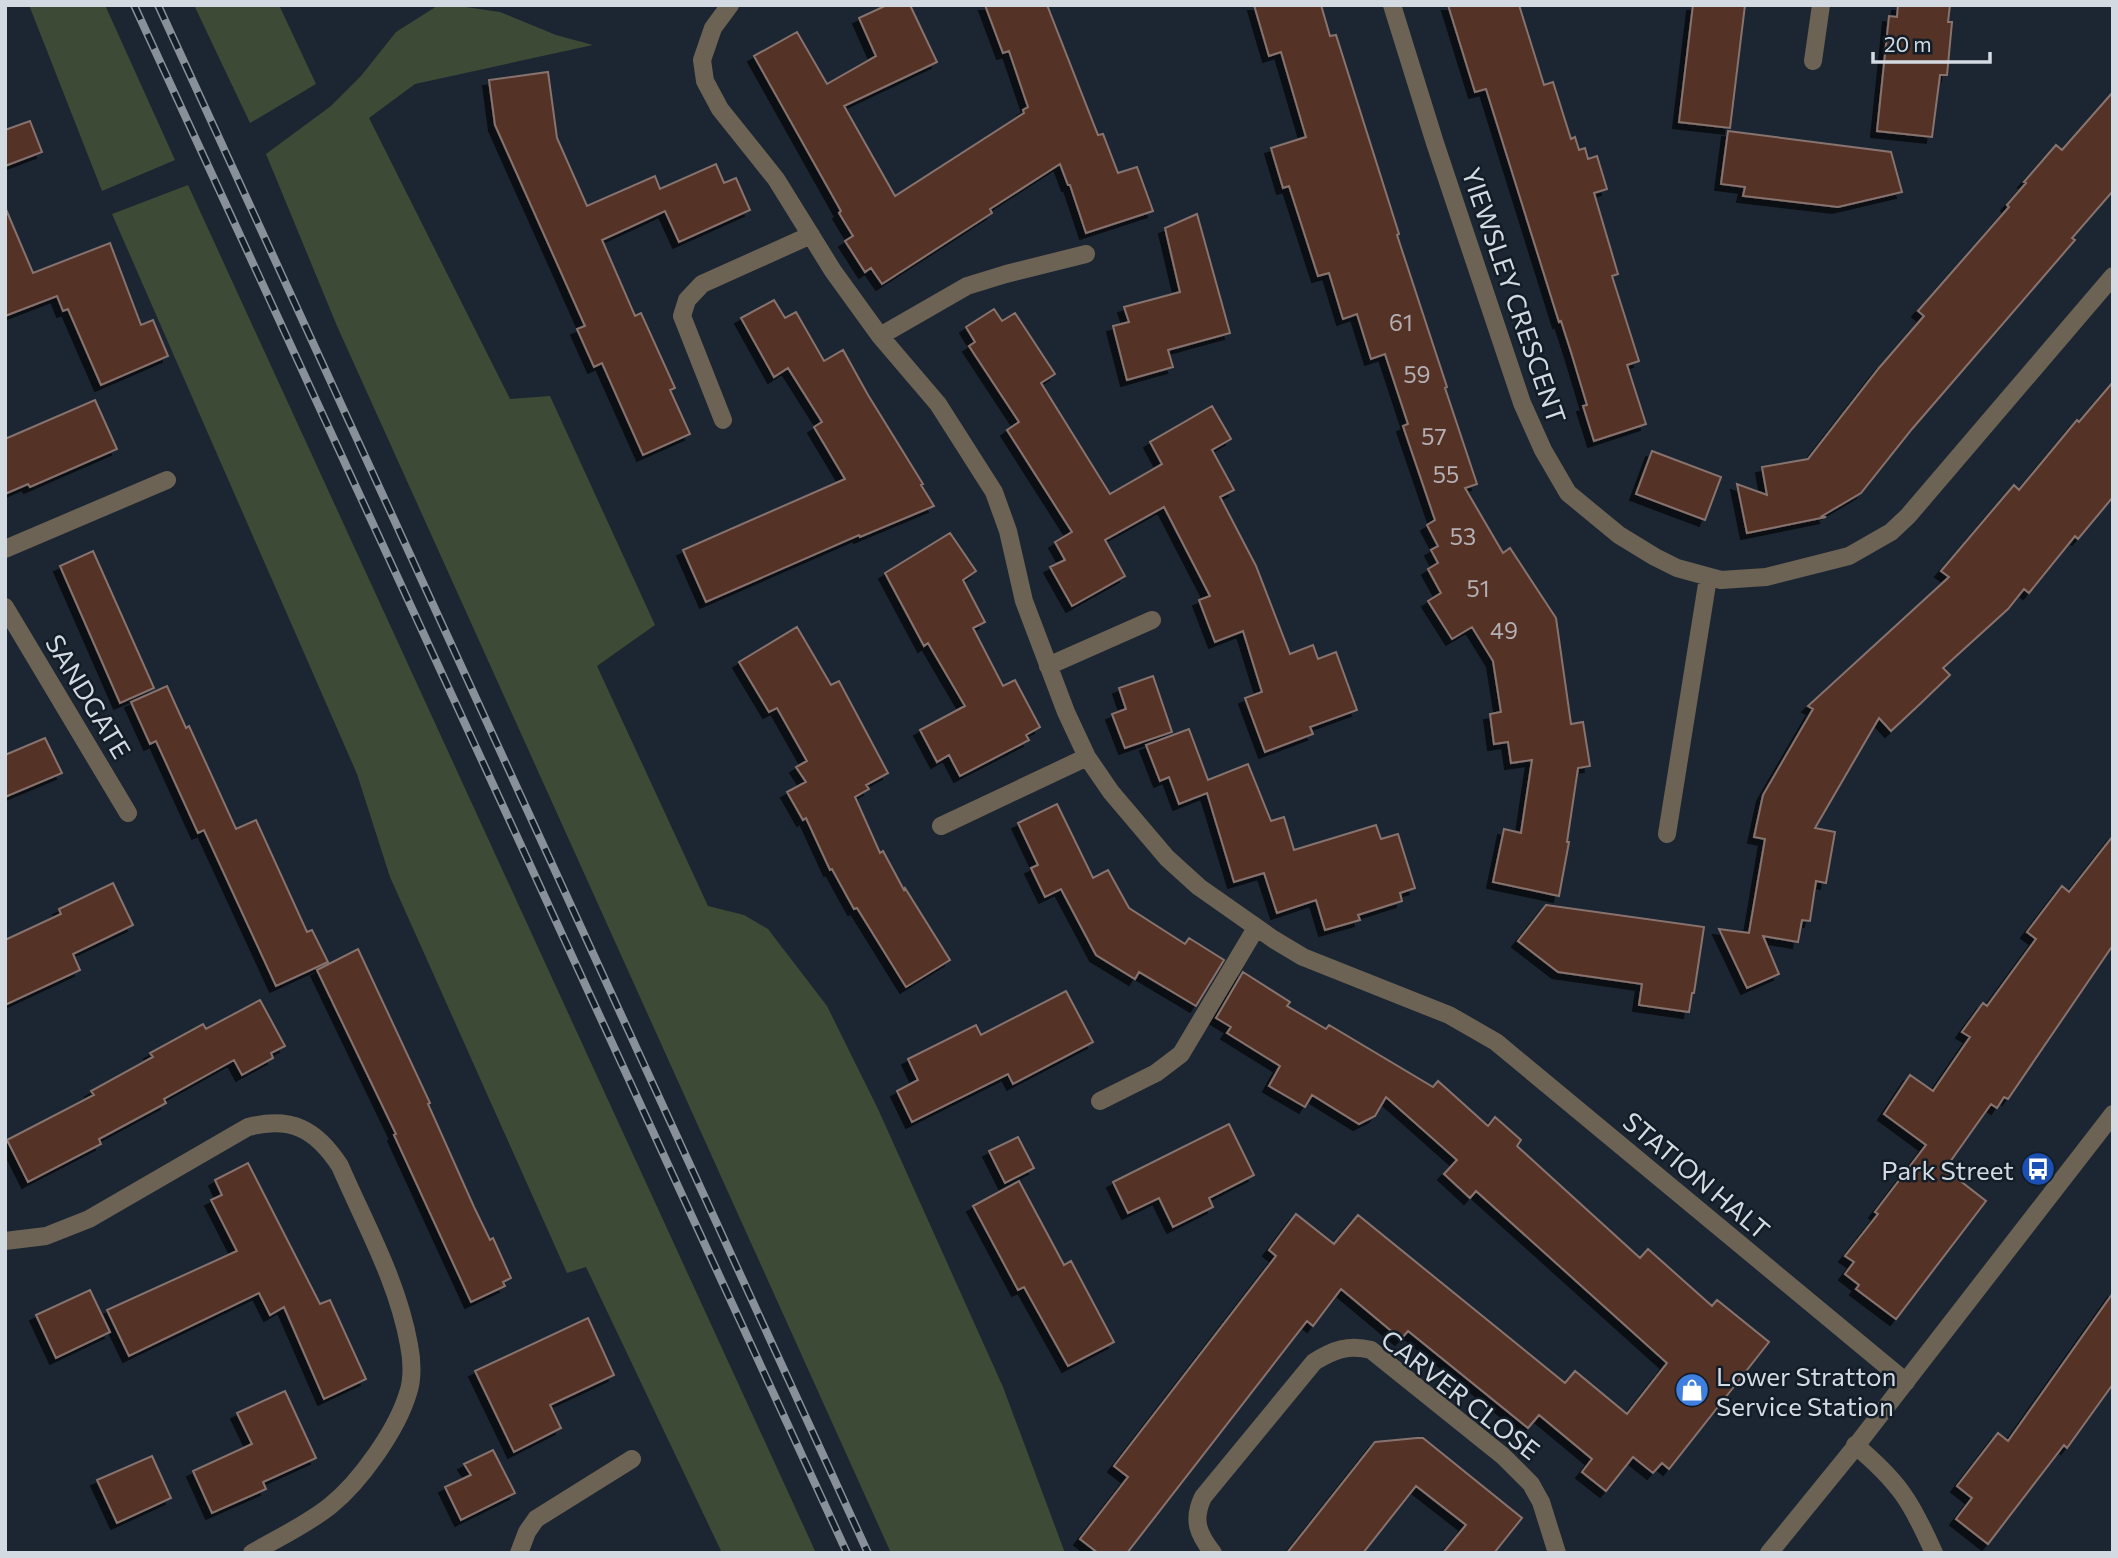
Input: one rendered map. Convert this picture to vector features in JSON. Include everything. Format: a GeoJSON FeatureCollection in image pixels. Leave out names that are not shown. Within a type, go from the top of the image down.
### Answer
{"type":"FeatureCollection","features":[{"type":"Feature","properties":{"kind":"street","name":"STATION HALT"},"geometry":{"type":"LineString","coordinates":[[730,5],[713,28],[702,60],[705,81],[720,109],[776,179],[832,271],[880,336],[938,404],[995,492],[1008,531],[1024,601],[1066,712],[1087,757],[1111,792],[1167,858],[1199,887],[1256,928],[1303,957],[1449,1015],[1496,1042],[1906,1382]]}},
{"type":"Feature","properties":{"kind":"street","name":"YIEWSLEY CRESCENT"},"geometry":{"type":"LineString","coordinates":[[1392,5],[1522,403],[1543,450],[1568,494],[1619,535],[1677,568],[1708,578],[1738,580],[1766,577],[1812,568],[1849,556],[1891,532],[1908,516],[2113,276]]}},
{"type":"Feature","properties":{"kind":"street"},"geometry":{"type":"LineString","coordinates":[[1812,61],[1821,5]]}},
{"type":"Feature","properties":{"kind":"street"},"geometry":{"type":"LineString","coordinates":[[723,420],[682,316],[687,300],[702,284],[811,234]]}},
{"type":"Feature","properties":{"kind":"street"},"geometry":{"type":"LineString","coordinates":[[880,336],[967,286],[1086,254]]}},
{"type":"Feature","properties":{"kind":"street"},"geometry":{"type":"LineString","coordinates":[[5,549],[167,480]]}},
{"type":"Feature","properties":{"kind":"street"},"geometry":{"type":"LineString","coordinates":[[1667,834],[1708,578]]}},
{"type":"Feature","properties":{"kind":"street","name":"SANDGATE"},"geometry":{"type":"LineString","coordinates":[[5,607],[128,813]]}},
{"type":"Feature","properties":{"kind":"street"},"geometry":{"type":"LineString","coordinates":[[1048,666],[1152,620]]}},
{"type":"Feature","properties":{"kind":"street"},"geometry":{"type":"LineString","coordinates":[[941,826],[1087,757]]}},
{"type":"Feature","properties":{"kind":"street"},"geometry":{"type":"LineString","coordinates":[[1100,1101],[1156,1073],[1181,1054],[1256,928]]}},
{"type":"Feature","properties":{"kind":"street"},"geometry":{"type":"LineString","coordinates":[[1769,1553],[1906,1382],[2113,1114]]}},
{"type":"Feature","properties":{"kind":"street"},"geometry":{"type":"LineString","coordinates":[[5,1241],[46,1236],[89,1219],[248,1127],[270,1122],[290,1124],[311,1134],[330,1151],[340,1166],[394,1289],[409,1345],[409,1392],[381,1445],[352,1484],[331,1506],[252,1553]]}},
{"type":"Feature","properties":{"kind":"street","name":"CARVER CLOSE"},"geometry":{"type":"LineString","coordinates":[[1213,1553],[1201,1538],[1197,1526],[1197,1510],[1203,1497],[1314,1362],[1329,1353],[1359,1346],[1371,1350],[1503,1456],[1531,1484],[1541,1502],[1557,1553]]}},
{"type":"Feature","properties":{"kind":"street"},"geometry":{"type":"LineString","coordinates":[[1855,1445],[1902,1490],[1913,1506],[1934,1553]]}},
{"type":"Feature","properties":{"kind":"street"},"geometry":{"type":"LineString","coordinates":[[520,1553],[527,1532],[536,1520],[632,1460]]}},
{"type":"Feature","properties":{"kind":"green space"},"geometry":{"type":"Polygon","coordinates":[[[29,5],[105,5],[175,160],[102,191],[29,5]]]}},
{"type":"Feature","properties":{"kind":"green space"},"geometry":{"type":"Polygon","coordinates":[[[194,5],[279,5],[316,84],[250,123],[194,5]]]}},
{"type":"Feature","properties":{"kind":"green space"},"geometry":{"type":"Polygon","coordinates":[[[437,6],[500,12],[556,35],[593,45],[415,84],[369,118],[510,399],[550,396],[655,625],[597,666],[708,906],[744,915],[768,929],[827,1006],[878,1109],[1003,1387],[1065,1553],[891,1553],[337,326],[266,154],[331,106],[361,76],[396,32],[437,6]]]}},
{"type":"Feature","properties":{"kind":"green space"},"geometry":{"type":"Polygon","coordinates":[[[188,185],[816,1553],[722,1553],[586,1267],[567,1273],[390,877],[357,774],[112,214],[188,185]]]}},
{"type":"Feature","properties":{"kind":"building"},"geometry":{"type":"Polygon","coordinates":[[[887,5],[910,5],[937,62],[844,106],[895,196],[1024,113],[1023,110],[1028,107],[1009,51],[1003,53],[985,5],[1047,5],[1098,135],[1103,134],[1118,173],[1137,167],[1153,211],[1086,233],[1060,164],[990,209],[992,213],[882,284],[871,268],[865,272],[845,241],[853,236],[839,213],[841,211],[754,56],[797,32],[827,84],[876,56],[859,18],[887,5]]]}},
{"type":"Feature","properties":{"kind":"building"},"geometry":{"type":"Polygon","coordinates":[[[1254,5],[1321,5],[1330,36],[1336,35],[1477,484],[1465,488],[1503,553],[1510,548],[1556,618],[1571,724],[1583,722],[1590,766],[1578,768],[1559,896],[1493,882],[1504,829],[1521,833],[1532,760],[1511,763],[1508,742],[1494,744],[1490,714],[1501,712],[1493,661],[1472,627],[1452,639],[1428,601],[1441,593],[1428,569],[1438,563],[1431,550],[1438,546],[1427,525],[1435,520],[1403,426],[1408,424],[1385,354],[1371,359],[1357,314],[1343,319],[1329,273],[1318,276],[1289,186],[1283,188],[1271,148],[1306,137],[1281,52],[1269,56],[1254,5]]]}},
{"type":"Feature","properties":{"kind":"building"},"geometry":{"type":"Polygon","coordinates":[[[1448,5],[1519,5],[1544,85],[1553,82],[1571,139],[1575,137],[1579,150],[1585,148],[1588,159],[1597,156],[1607,189],[1594,193],[1618,274],[1612,276],[1639,361],[1627,365],[1646,424],[1594,441],[1583,406],[1587,405],[1571,352],[1561,321],[1559,322],[1486,89],[1475,92],[1448,5]]]}},
{"type":"Feature","properties":{"kind":"building"},"geometry":{"type":"Polygon","coordinates":[[[1693,5],[1745,5],[1730,128],[1679,122],[1693,5]]]}},
{"type":"Feature","properties":{"kind":"building"},"geometry":{"type":"Polygon","coordinates":[[[1898,5],[1950,5],[1948,22],[1952,22],[1947,75],[1940,75],[1932,137],[1877,131],[1889,16],[1897,17],[1898,5]]]}},
{"type":"Feature","properties":{"kind":"building"},"geometry":{"type":"Polygon","coordinates":[[[548,72],[557,138],[587,206],[655,176],[660,189],[716,164],[724,183],[736,178],[750,210],[679,242],[665,211],[602,240],[635,316],[641,313],[675,388],[670,390],[690,434],[643,455],[602,363],[594,367],[577,329],[585,326],[495,125],[489,80],[548,72]]]}},
{"type":"Feature","properties":{"kind":"building"},"geometry":{"type":"Polygon","coordinates":[[[2113,92],[2113,191],[2072,238],[2075,240],[1912,429],[1861,493],[1822,516],[1826,517],[1747,533],[1737,484],[1767,495],[1762,467],[1808,459],[1879,368],[1924,316],[1918,311],[2009,207],[2007,205],[2026,183],[2024,182],[2056,145],[2062,150],[2113,92]]]}},
{"type":"Feature","properties":{"kind":"building"},"geometry":{"type":"Polygon","coordinates":[[[30,121],[42,152],[5,166],[5,130],[30,121]]]}},
{"type":"Feature","properties":{"kind":"building"},"geometry":{"type":"Polygon","coordinates":[[[1728,131],[1891,152],[1902,192],[1838,207],[1743,196],[1745,187],[1721,184],[1728,131]]]}},
{"type":"Feature","properties":{"kind":"building"},"geometry":{"type":"Polygon","coordinates":[[[5,207],[33,273],[110,243],[141,325],[153,320],[168,356],[101,385],[68,309],[63,311],[57,296],[5,316],[5,207]]]}},
{"type":"Feature","properties":{"kind":"building"},"geometry":{"type":"Polygon","coordinates":[[[1197,214],[1230,333],[1168,350],[1173,367],[1127,380],[1113,326],[1129,322],[1124,307],[1180,292],[1165,228],[1197,214]]]}},
{"type":"Feature","properties":{"kind":"building"},"geometry":{"type":"Polygon","coordinates":[[[774,300],[785,318],[796,312],[824,361],[843,350],[934,506],[860,537],[859,535],[706,602],[683,550],[845,479],[814,427],[822,422],[788,368],[774,377],[741,318],[774,300]]]}},
{"type":"Feature","properties":{"kind":"building"},"geometry":{"type":"Polygon","coordinates":[[[994,309],[1002,321],[1015,313],[1055,374],[1041,383],[1110,494],[1162,464],[1150,442],[1212,406],[1231,439],[1212,450],[1234,490],[1220,497],[1256,566],[1290,654],[1313,645],[1318,659],[1336,652],[1357,710],[1310,727],[1313,734],[1265,752],[1245,698],[1262,692],[1243,631],[1215,642],[1199,600],[1210,596],[1164,507],[1105,540],[1125,576],[1072,606],[1050,567],[1065,560],[1055,542],[1072,532],[1007,430],[1019,422],[969,346],[975,342],[966,327],[994,309]]]}},
{"type":"Feature","properties":{"kind":"building"},"geometry":{"type":"Polygon","coordinates":[[[2113,382],[2113,497],[2078,539],[2075,536],[2029,593],[2024,589],[2008,609],[1943,668],[1950,675],[1921,703],[1891,731],[1879,718],[1815,828],[1835,832],[1826,883],[1816,881],[1810,921],[1802,920],[1798,942],[1763,936],[1779,974],[1747,988],[1719,929],[1749,933],[1765,839],[1754,837],[1763,795],[1813,709],[1808,706],[1949,577],[1941,571],[2014,485],[2019,490],[2077,420],[2079,422],[2113,382]]]}},
{"type":"Feature","properties":{"kind":"building"},"geometry":{"type":"Polygon","coordinates":[[[95,400],[117,449],[30,487],[28,484],[5,494],[5,439],[95,400]]]}},
{"type":"Feature","properties":{"kind":"building"},"geometry":{"type":"Polygon","coordinates":[[[1652,451],[1721,477],[1705,520],[1636,494],[1652,451]]]}},
{"type":"Feature","properties":{"kind":"building"},"geometry":{"type":"Polygon","coordinates":[[[950,533],[976,571],[963,580],[985,622],[973,628],[1003,686],[1015,680],[1040,727],[1026,735],[1029,740],[960,776],[949,755],[937,762],[920,730],[965,706],[928,643],[924,646],[885,573],[950,533]]]}},
{"type":"Feature","properties":{"kind":"building"},"geometry":{"type":"Polygon","coordinates":[[[93,551],[154,688],[120,703],[60,566],[93,551]]]}},
{"type":"Feature","properties":{"kind":"building"},"geometry":{"type":"Polygon","coordinates":[[[797,627],[831,685],[839,681],[888,773],[866,785],[869,789],[855,797],[880,853],[883,851],[904,890],[905,888],[950,960],[906,987],[857,908],[854,909],[832,869],[830,870],[806,818],[803,820],[787,792],[806,782],[796,767],[807,761],[777,708],[769,712],[739,662],[797,627]]]}},
{"type":"Feature","properties":{"kind":"building"},"geometry":{"type":"Polygon","coordinates":[[[1153,676],[1172,732],[1125,748],[1112,714],[1126,709],[1119,688],[1153,676]]]}},
{"type":"Feature","properties":{"kind":"building"},"geometry":{"type":"Polygon","coordinates":[[[167,686],[186,728],[189,726],[236,829],[256,820],[307,932],[312,930],[328,962],[276,986],[204,830],[198,833],[156,741],[150,744],[131,702],[167,686]]]}},
{"type":"Feature","properties":{"kind":"building"},"geometry":{"type":"Polygon","coordinates":[[[1189,729],[1208,780],[1248,764],[1271,821],[1284,817],[1294,850],[1376,825],[1381,839],[1398,834],[1415,888],[1400,893],[1402,901],[1358,915],[1360,920],[1325,930],[1316,900],[1277,913],[1264,873],[1234,882],[1207,793],[1179,804],[1169,777],[1160,781],[1146,745],[1189,729]]]}},
{"type":"Feature","properties":{"kind":"building"},"geometry":{"type":"Polygon","coordinates":[[[45,738],[62,773],[5,797],[5,755],[45,738]]]}},
{"type":"Feature","properties":{"kind":"building"},"geometry":{"type":"Polygon","coordinates":[[[1057,804],[1093,878],[1108,870],[1129,908],[1185,944],[1189,938],[1224,960],[1196,1006],[1139,972],[1135,979],[1096,955],[1061,889],[1045,897],[1031,868],[1038,865],[1018,823],[1057,804]]]}},
{"type":"Feature","properties":{"kind":"building"},"geometry":{"type":"Polygon","coordinates":[[[2113,836],[2113,945],[2008,1099],[2004,1097],[1997,1108],[1991,1104],[1945,1169],[1986,1201],[1896,1319],[1856,1289],[1859,1285],[1845,1274],[1854,1262],[1845,1256],[1926,1145],[1884,1114],[1910,1075],[1933,1091],[1970,1037],[1962,1032],[1983,1003],[1987,1006],[2036,939],[2027,932],[2062,886],[2069,892],[2113,836]]]}},
{"type":"Feature","properties":{"kind":"building"},"geometry":{"type":"Polygon","coordinates":[[[113,883],[133,925],[73,954],[80,970],[5,1005],[5,940],[61,914],[59,909],[113,883]]]}},
{"type":"Feature","properties":{"kind":"building"},"geometry":{"type":"Polygon","coordinates":[[[1546,905],[1704,927],[1689,1012],[1639,1005],[1642,984],[1558,972],[1518,941],[1546,905]]]}},
{"type":"Feature","properties":{"kind":"building"},"geometry":{"type":"Polygon","coordinates":[[[358,949],[430,1103],[428,1104],[474,1207],[490,1240],[493,1238],[511,1278],[503,1282],[505,1286],[471,1302],[394,1135],[396,1134],[317,970],[358,949]]]}},
{"type":"Feature","properties":{"kind":"building"},"geometry":{"type":"Polygon","coordinates":[[[1243,972],[1290,1002],[1287,1006],[1326,1029],[1329,1025],[1433,1087],[1438,1081],[1488,1126],[1495,1117],[1521,1140],[1517,1146],[1640,1258],[1648,1249],[1712,1306],[1717,1300],[1769,1342],[1669,1469],[1662,1463],[1653,1473],[1633,1457],[1606,1491],[1582,1472],[1592,1459],[1539,1415],[1528,1428],[1408,1331],[1401,1339],[1341,1289],[1313,1326],[1307,1321],[1127,1553],[1098,1553],[1080,1539],[1128,1477],[1114,1466],[1276,1256],[1269,1250],[1296,1214],[1334,1244],[1358,1215],[1565,1383],[1575,1371],[1627,1414],[1667,1363],[1476,1191],[1470,1198],[1444,1174],[1457,1160],[1386,1097],[1375,1116],[1359,1124],[1312,1095],[1305,1107],[1269,1086],[1280,1066],[1227,1033],[1231,1027],[1216,1018],[1243,972]]]}},
{"type":"Feature","properties":{"kind":"building"},"geometry":{"type":"Polygon","coordinates":[[[1066,991],[1093,1042],[1013,1084],[1008,1074],[912,1122],[897,1091],[918,1080],[908,1059],[976,1025],[981,1035],[1066,991]]]}},
{"type":"Feature","properties":{"kind":"building"},"geometry":{"type":"Polygon","coordinates":[[[260,1000],[285,1046],[271,1053],[273,1058],[242,1075],[234,1060],[164,1099],[166,1103],[99,1139],[101,1144],[28,1182],[7,1140],[94,1095],[91,1091],[153,1057],[150,1053],[203,1024],[206,1029],[260,1000]]]}},
{"type":"Feature","properties":{"kind":"building"},"geometry":{"type":"Polygon","coordinates":[[[1229,1124],[1254,1175],[1209,1198],[1213,1207],[1173,1227],[1159,1198],[1128,1213],[1113,1182],[1229,1124]]]}},
{"type":"Feature","properties":{"kind":"building"},"geometry":{"type":"Polygon","coordinates":[[[1018,1137],[1034,1168],[1005,1183],[989,1151],[1018,1137]]]}},
{"type":"Feature","properties":{"kind":"building"},"geometry":{"type":"Polygon","coordinates":[[[248,1163],[320,1304],[330,1300],[366,1379],[324,1399],[284,1307],[270,1315],[259,1293],[129,1356],[107,1310],[237,1251],[211,1200],[222,1195],[215,1180],[248,1163]]]}},
{"type":"Feature","properties":{"kind":"building"},"geometry":{"type":"Polygon","coordinates":[[[1019,1181],[1064,1265],[1071,1261],[1114,1342],[1068,1366],[1024,1287],[1018,1290],[973,1206],[1019,1181]]]}},
{"type":"Feature","properties":{"kind":"building"},"geometry":{"type":"Polygon","coordinates":[[[90,1290],[110,1332],[56,1358],[36,1315],[90,1290]]]}},
{"type":"Feature","properties":{"kind":"building"},"geometry":{"type":"Polygon","coordinates":[[[2113,1293],[2113,1384],[2067,1448],[2064,1445],[1988,1544],[1956,1519],[1972,1498],[1957,1486],[1998,1433],[2008,1441],[2113,1293]]]}},
{"type":"Feature","properties":{"kind":"building"},"geometry":{"type":"Polygon","coordinates":[[[588,1318],[614,1375],[550,1405],[561,1428],[514,1452],[475,1371],[588,1318]]]}},
{"type":"Feature","properties":{"kind":"building"},"geometry":{"type":"Polygon","coordinates":[[[285,1391],[316,1458],[263,1482],[266,1489],[212,1513],[193,1471],[252,1444],[237,1413],[285,1391]]]}},
{"type":"Feature","properties":{"kind":"building"},"geometry":{"type":"Polygon","coordinates":[[[1423,1438],[1522,1518],[1494,1553],[1443,1553],[1466,1525],[1416,1486],[1363,1553],[1287,1553],[1375,1442],[1423,1438]]]}},
{"type":"Feature","properties":{"kind":"building"},"geometry":{"type":"Polygon","coordinates":[[[493,1450],[515,1493],[461,1520],[445,1487],[471,1475],[464,1464],[493,1450]]]}},
{"type":"Feature","properties":{"kind":"building"},"geometry":{"type":"Polygon","coordinates":[[[152,1456],[171,1498],[117,1523],[97,1480],[152,1456]]]}},
{"type":"Feature","properties":{"kind":"railway"},"geometry":{"type":"LineString","coordinates":[[134,5],[847,1553]]}},
{"type":"Feature","properties":{"kind":"railway"},"geometry":{"type":"LineString","coordinates":[[158,5],[868,1553]]}},
{"type":"Feature","properties":{"kind":"place","name":"Park Street"},"geometry":{"type":"Point","coordinates":[2038,1169]}},
{"type":"Feature","properties":{"kind":"place","name":"Lower Stratton Service Station"},"geometry":{"type":"Point","coordinates":[1692,1390]}}]}
